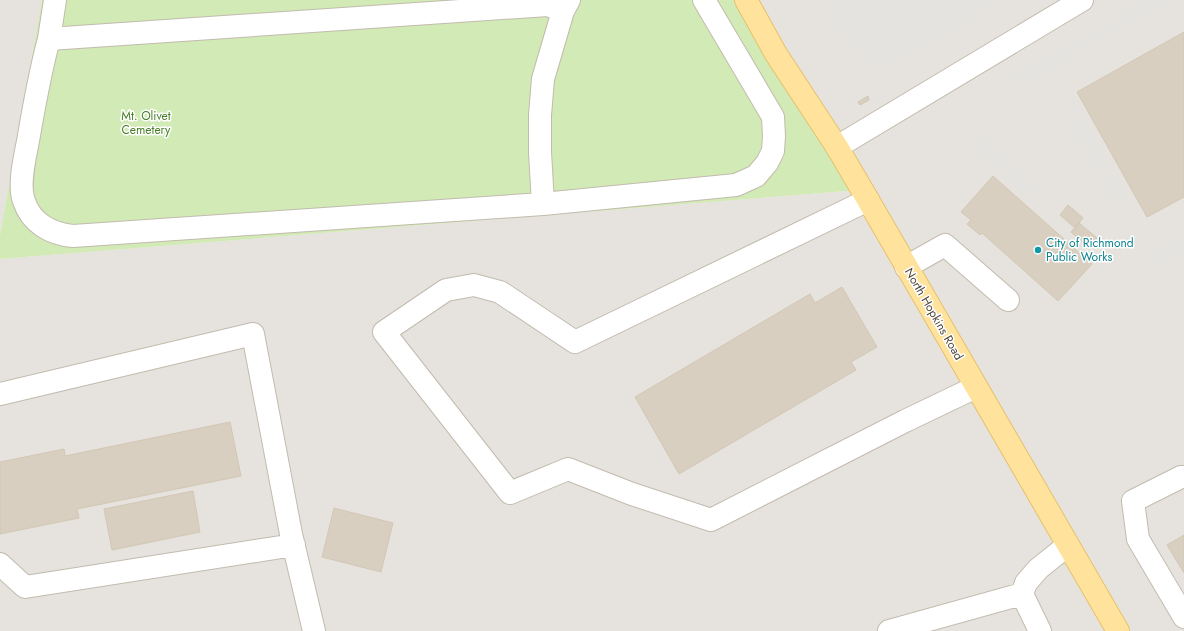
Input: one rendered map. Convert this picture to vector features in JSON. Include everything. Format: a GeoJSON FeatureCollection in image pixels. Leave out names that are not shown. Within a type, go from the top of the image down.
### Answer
{"type":"FeatureCollection","features":[{"type":"Feature","properties":{"kind":"main road","name":"North Hopkins Road"},"geometry":{"type":"LineString","coordinates":[[746,0],[776,54],[868,200],[1118,631]]}},
{"type":"Feature","properties":{"kind":"lane"},"geometry":{"type":"LineString","coordinates":[[55,0],[49,39],[41,68],[23,166],[23,201],[31,216],[43,227],[59,235],[72,236],[543,204],[736,185],[756,176],[767,163],[773,151],[773,117],[704,0]]}},
{"type":"Feature","properties":{"kind":"lane"},"geometry":{"type":"LineString","coordinates":[[836,147],[1082,0]]}},
{"type":"Feature","properties":{"kind":"lane"},"geometry":{"type":"LineString","coordinates":[[49,39],[548,4],[566,6],[543,79],[540,122],[543,204]]}},
{"type":"Feature","properties":{"kind":"lane"},"geometry":{"type":"LineString","coordinates":[[868,200],[575,342],[500,292],[474,285],[446,290],[384,332],[510,493],[568,469],[632,494],[711,520],[905,421],[976,387]]}},
{"type":"Feature","properties":{"kind":"lane"},"geometry":{"type":"LineString","coordinates":[[906,267],[945,245],[1008,300]]}},
{"type":"Feature","properties":{"kind":"lane"},"geometry":{"type":"LineString","coordinates":[[0,394],[253,334],[294,546],[314,631]]}},
{"type":"Feature","properties":{"kind":"lane"},"geometry":{"type":"LineString","coordinates":[[1184,477],[1181,477],[1133,501],[1138,539],[1184,617]]}},
{"type":"Feature","properties":{"kind":"lane"},"geometry":{"type":"LineString","coordinates":[[1040,631],[1022,594],[1026,583],[1038,569],[1068,545]]}},
{"type":"Feature","properties":{"kind":"lane"},"geometry":{"type":"LineString","coordinates":[[0,564],[25,587],[294,546]]}},
{"type":"Feature","properties":{"kind":"lane"},"geometry":{"type":"LineString","coordinates":[[889,631],[1022,594]]}},
{"type":"Feature","properties":{"kind":"shaded area"},"geometry":{"type":"Polygon","coordinates":[[[0,0],[42,0],[0,235],[0,0]]]}},
{"type":"Feature","properties":{"kind":"shaded area"},"geometry":{"type":"Polygon","coordinates":[[[751,0],[1184,0],[1184,631],[0,631],[0,259],[859,190],[751,0]]]}},
{"type":"Feature","properties":{"kind":"shaded area"},"geometry":{"type":"Polygon","coordinates":[[[833,0],[1008,0],[875,76],[858,45],[846,52],[821,9],[833,2],[833,0]]]}},
{"type":"Feature","properties":{"kind":"shaded area"},"geometry":{"type":"Polygon","coordinates":[[[1145,0],[1176,0],[1017,89],[1009,76],[1145,0]]]}},
{"type":"Feature","properties":{"kind":"shaded area"},"geometry":{"type":"Polygon","coordinates":[[[1074,102],[1134,209],[1119,218],[1059,110],[1074,102]]]}},
{"type":"Feature","properties":{"kind":"shaded area"},"geometry":{"type":"Polygon","coordinates":[[[975,128],[1041,185],[1028,199],[963,142],[975,128]]]}},
{"type":"Feature","properties":{"kind":"shaded area"},"geometry":{"type":"Polygon","coordinates":[[[1184,233],[1184,254],[1155,270],[1146,254],[1184,233]]]}},
{"type":"Feature","properties":{"kind":"green space","name":"Mt. Olivet Cemetery"},"geometry":{"type":"Polygon","coordinates":[[[42,0],[751,0],[859,190],[0,259],[0,235],[42,0]]]}},
{"type":"Feature","properties":{"kind":"building"},"geometry":{"type":"Polygon","coordinates":[[[1184,32],[1184,197],[1147,217],[1077,92],[1184,32]]]}},
{"type":"Feature","properties":{"kind":"building"},"geometry":{"type":"Polygon","coordinates":[[[868,96],[869,100],[860,105],[858,102],[868,96]]]}},
{"type":"Feature","properties":{"kind":"building","name":"City of Richmond Public Works"},"geometry":{"type":"Polygon","coordinates":[[[993,176],[1092,264],[1058,301],[982,233],[980,235],[967,224],[971,220],[961,212],[993,176]]]}},
{"type":"Feature","properties":{"kind":"building"},"geometry":{"type":"Polygon","coordinates":[[[1068,205],[1083,218],[1075,228],[1060,215],[1068,205]]]}},
{"type":"Feature","properties":{"kind":"building"},"geometry":{"type":"Polygon","coordinates":[[[1079,223],[1097,238],[1088,248],[1071,232],[1079,223]]]}},
{"type":"Feature","properties":{"kind":"building"},"geometry":{"type":"Polygon","coordinates":[[[842,287],[877,347],[851,362],[856,370],[679,474],[635,397],[810,294],[815,303],[842,287]]]}},
{"type":"Feature","properties":{"kind":"building"},"geometry":{"type":"Polygon","coordinates":[[[230,422],[241,476],[77,509],[79,518],[0,534],[0,462],[64,449],[65,456],[230,422]]]}},
{"type":"Feature","properties":{"kind":"building"},"geometry":{"type":"Polygon","coordinates":[[[193,491],[200,532],[112,550],[104,509],[193,491]]]}},
{"type":"Feature","properties":{"kind":"building"},"geometry":{"type":"Polygon","coordinates":[[[334,508],[393,523],[381,572],[322,557],[334,508]]]}},
{"type":"Feature","properties":{"kind":"building"},"geometry":{"type":"Polygon","coordinates":[[[1184,535],[1184,573],[1167,545],[1184,535]]]}},
{"type":"Feature","properties":{"kind":"place","name":"City of Richmond Public Works"},"geometry":{"type":"Point","coordinates":[1038,250]}}]}
